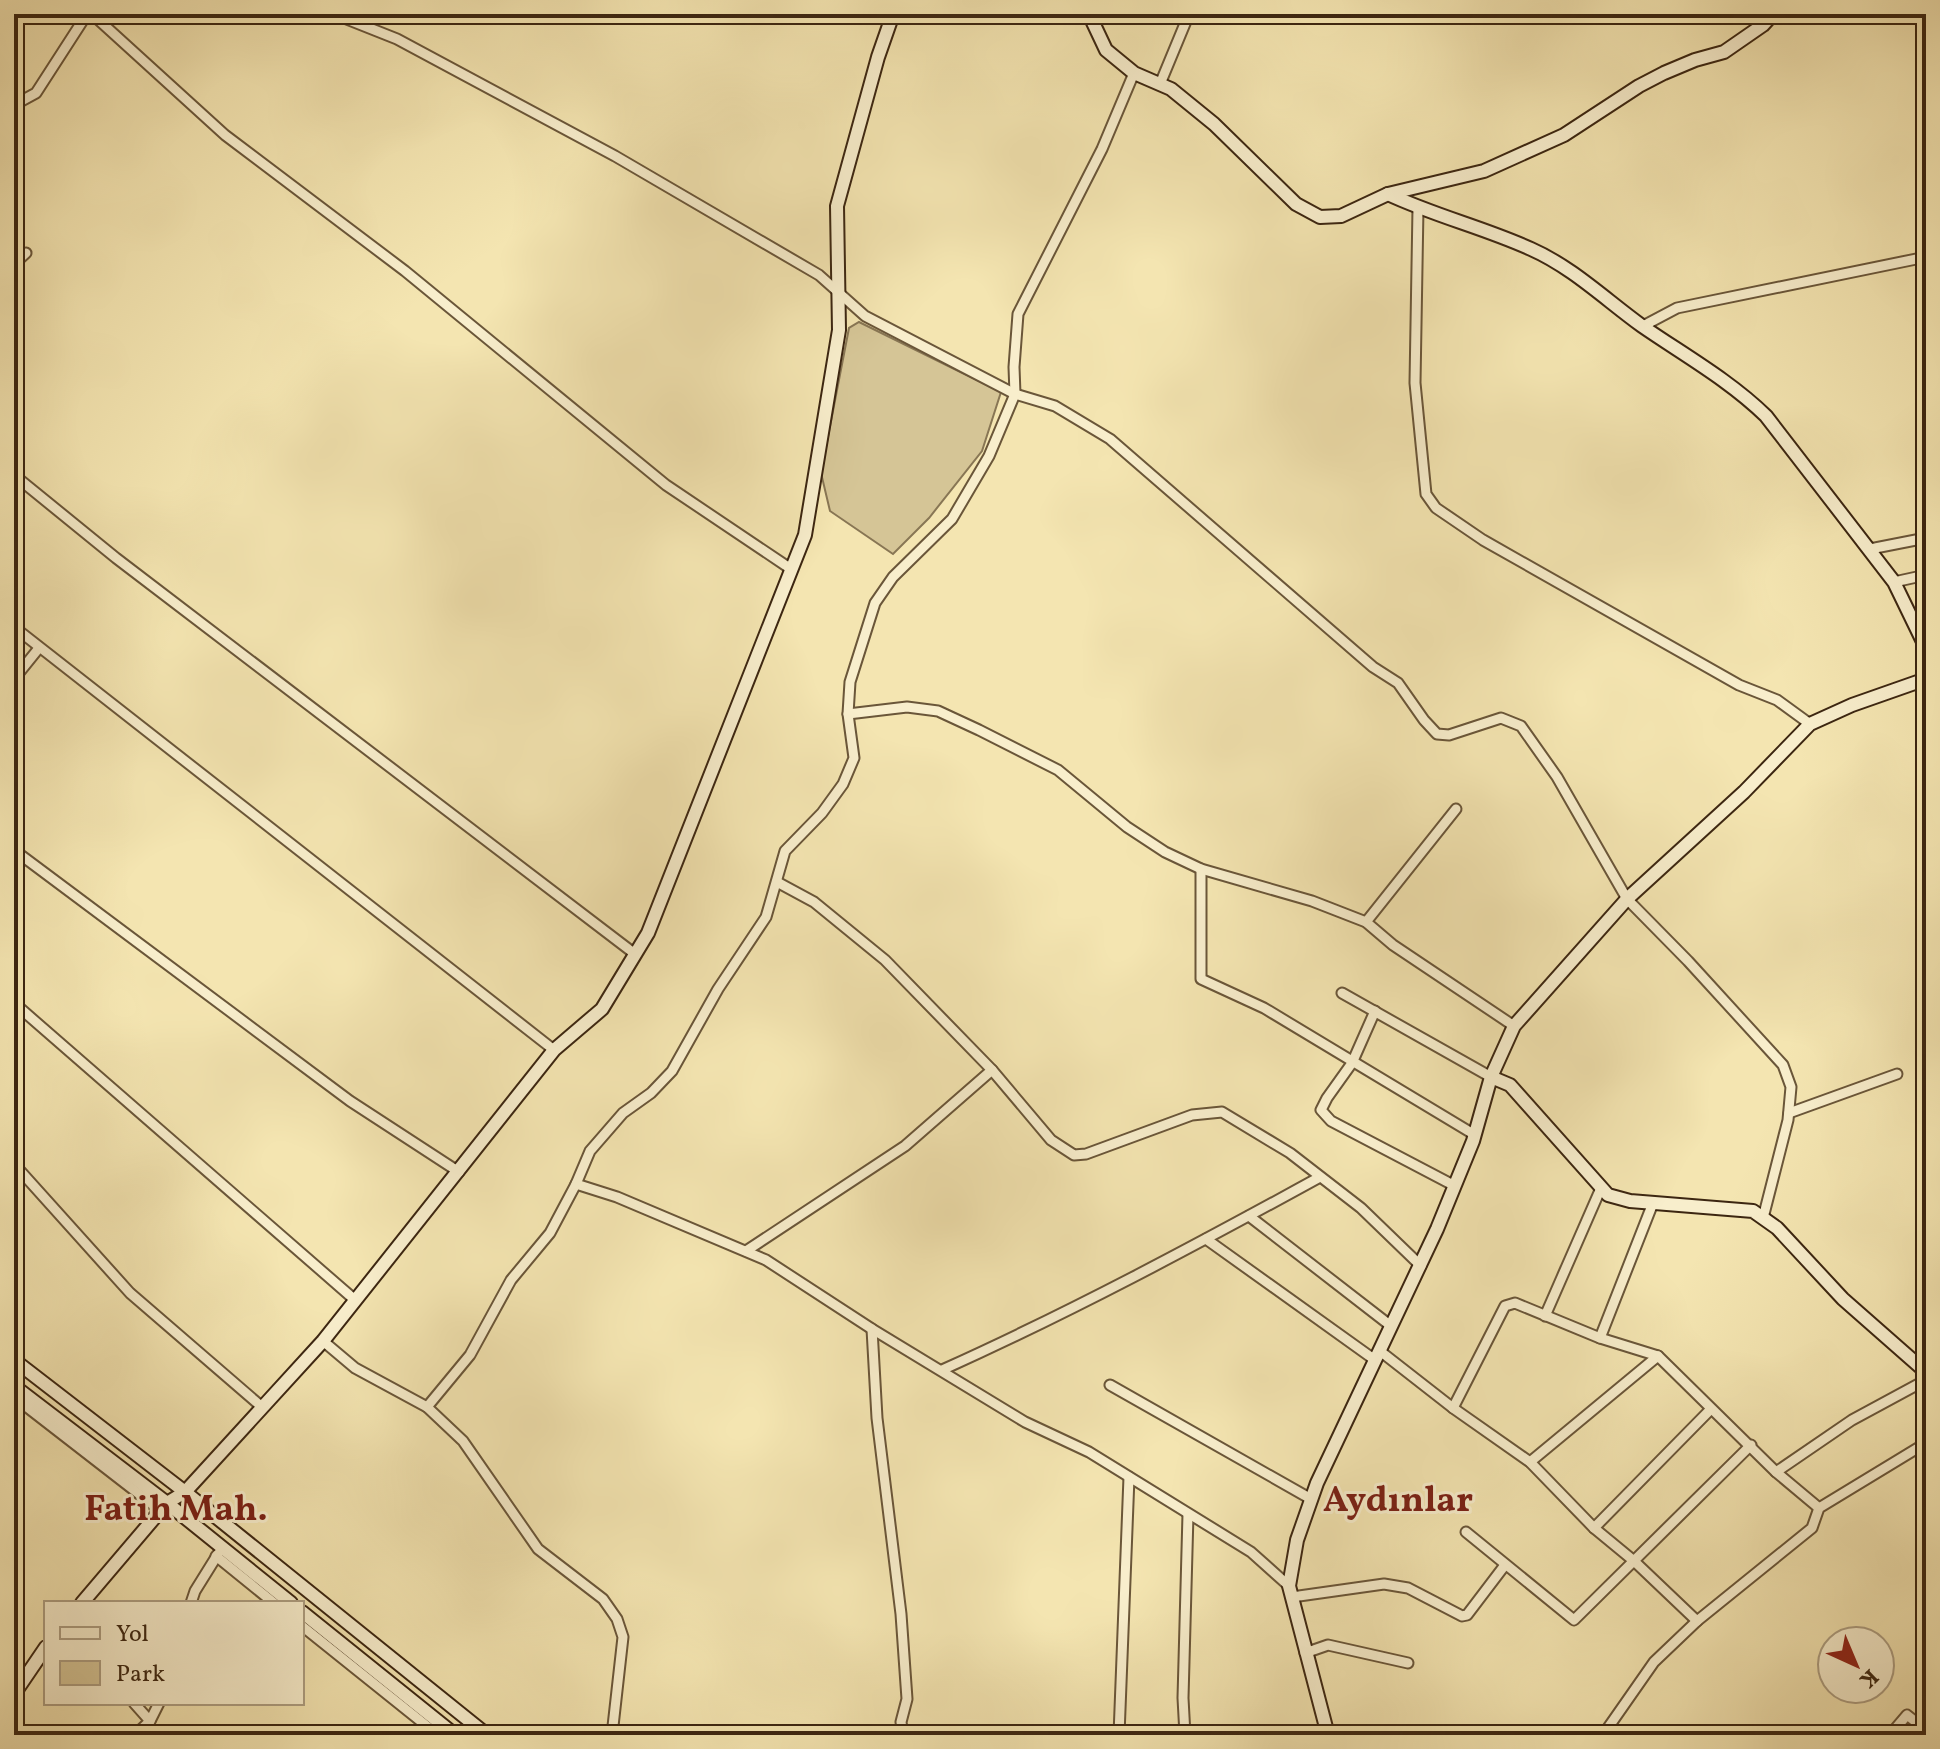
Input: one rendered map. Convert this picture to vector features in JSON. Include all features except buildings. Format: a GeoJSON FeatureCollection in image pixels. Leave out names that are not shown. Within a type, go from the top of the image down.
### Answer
{"type":"FeatureCollection","features":[{"type":"Feature","properties":{"kind":"street"},"geometry":{"type":"LineString","coordinates":[[14,105],[36,93],[90,14],[225,135],[405,271],[666,485],[791,569]]}},
{"type":"Feature","properties":{"kind":"street"},"geometry":{"type":"LineString","coordinates":[[334,14],[397,39],[615,156],[819,275],[865,316],[1015,394],[1055,406],[1110,439],[1373,667],[1398,683],[1437,734],[1449,735],[1501,718],[1521,726],[1557,777],[1627,899],[1783,1065],[1791,1087],[1789,1113],[1763,1218]]}},
{"type":"Feature","properties":{"kind":"street"},"geometry":{"type":"LineString","coordinates":[[84,1601],[164,1507],[185,1492],[323,1341],[554,1050],[602,1009],[648,933],[805,535],[839,330],[837,206],[893,14]]}},
{"type":"Feature","properties":{"kind":"street"},"geometry":{"type":"LineString","coordinates":[[1089,14],[1106,50],[1134,73],[1171,89],[1214,124],[1296,204],[1320,217],[1341,216],[1388,194],[1484,171],[1564,135],[1639,86],[1695,60],[1724,52],[1763,25],[1773,14]]}},
{"type":"Feature","properties":{"kind":"street"},"geometry":{"type":"LineString","coordinates":[[1160,84],[1189,14]]}},
{"type":"Feature","properties":{"kind":"street"},"geometry":{"type":"LineString","coordinates":[[427,1407],[470,1355],[511,1280],[550,1233],[590,1151],[623,1113],[651,1093],[672,1071],[718,989],[766,917],[785,851],[822,813],[843,784],[854,758],[848,714],[850,682],[875,603],[893,577],[952,519],[989,456],[1015,394],[1018,314],[1102,149],[1134,73]]}},
{"type":"Feature","properties":{"kind":"street"},"geometry":{"type":"LineString","coordinates":[[1388,194],[1532,249],[1571,272],[1748,398],[1766,416],[1894,582],[1926,648]]}},
{"type":"Feature","properties":{"kind":"street"},"geometry":{"type":"LineString","coordinates":[[1418,208],[1415,383],[1426,494],[1436,508],[1483,540],[1739,685],[1777,700],[1810,724]]}},
{"type":"Feature","properties":{"kind":"street"},"geometry":{"type":"LineString","coordinates":[[14,264],[26,253]]}},
{"type":"Feature","properties":{"kind":"street"},"geometry":{"type":"LineString","coordinates":[[1643,326],[1677,308],[1926,257]]}},
{"type":"Feature","properties":{"kind":"street"},"geometry":{"type":"LineString","coordinates":[[14,475],[116,558],[635,954]]}},
{"type":"Feature","properties":{"kind":"street"},"geometry":{"type":"LineString","coordinates":[[1870,549],[1926,538]]}},
{"type":"Feature","properties":{"kind":"street"},"geometry":{"type":"LineString","coordinates":[[1894,582],[1926,575]]}},
{"type":"Feature","properties":{"kind":"street"},"geometry":{"type":"LineString","coordinates":[[14,627],[554,1050]]}},
{"type":"Feature","properties":{"kind":"street"},"geometry":{"type":"LineString","coordinates":[[14,679],[39,648]]}},
{"type":"Feature","properties":{"kind":"street"},"geometry":{"type":"LineString","coordinates":[[1328,1735],[1290,1591],[1297,1540],[1311,1499],[1421,1266],[1455,1186],[1475,1135],[1491,1077],[1514,1026],[1627,899],[1744,792],[1810,724],[1852,705],[1926,679]]}},
{"type":"Feature","properties":{"kind":"street"},"geometry":{"type":"LineString","coordinates":[[848,714],[907,707],[938,711],[1058,770],[1127,827],[1165,852],[1201,869],[1312,901],[1366,922],[1393,945],[1514,1026]]}},
{"type":"Feature","properties":{"kind":"street"},"geometry":{"type":"LineString","coordinates":[[1366,922],[1456,809]]}},
{"type":"Feature","properties":{"kind":"street"},"geometry":{"type":"LineString","coordinates":[[14,850],[350,1101],[459,1172]]}},
{"type":"Feature","properties":{"kind":"street"},"geometry":{"type":"LineString","coordinates":[[1201,869],[1201,979],[1264,1008],[1475,1135]]}},
{"type":"Feature","properties":{"kind":"street"},"geometry":{"type":"LineString","coordinates":[[777,882],[814,902],[885,960],[992,1070],[1051,1140],[1074,1155],[1086,1154],[1192,1115],[1222,1112],[1290,1153],[1361,1208],[1421,1266]]}},
{"type":"Feature","properties":{"kind":"street"},"geometry":{"type":"LineString","coordinates":[[1342,993],[1510,1085],[1608,1195],[1653,1203],[1753,1211],[1777,1228],[1843,1299],[1926,1372]]}},
{"type":"Feature","properties":{"kind":"street"},"geometry":{"type":"LineString","coordinates":[[14,1003],[355,1300]]}},
{"type":"Feature","properties":{"kind":"street"},"geometry":{"type":"LineString","coordinates":[[1375,1011],[1352,1063],[1321,1110],[1331,1121],[1455,1186]]}},
{"type":"Feature","properties":{"kind":"street"},"geometry":{"type":"LineString","coordinates":[[746,1251],[905,1146],[992,1070]]}},
{"type":"Feature","properties":{"kind":"street"},"geometry":{"type":"LineString","coordinates":[[1789,1113],[1897,1074]]}},
{"type":"Feature","properties":{"kind":"street"},"geometry":{"type":"LineString","coordinates":[[14,1164],[130,1293],[262,1407]]}},
{"type":"Feature","properties":{"kind":"street"},"geometry":{"type":"LineString","coordinates":[[942,1370],[1020,1335],[1320,1177]]}},
{"type":"Feature","properties":{"kind":"street"},"geometry":{"type":"LineString","coordinates":[[576,1184],[617,1197],[766,1260],[1025,1422],[1089,1452],[1251,1552],[1290,1591],[1384,1584],[1408,1588],[1462,1616],[1467,1615],[1505,1565]]}},
{"type":"Feature","properties":{"kind":"street"},"geometry":{"type":"LineString","coordinates":[[1545,1316],[1601,1188]]}},
{"type":"Feature","properties":{"kind":"street"},"geometry":{"type":"LineString","coordinates":[[1600,1338],[1653,1203]]}},
{"type":"Feature","properties":{"kind":"street"},"geometry":{"type":"LineString","coordinates":[[1249,1216],[1391,1326]]}},
{"type":"Feature","properties":{"kind":"street"},"geometry":{"type":"LineString","coordinates":[[1206,1239],[1530,1462],[1594,1528],[1697,1621]]}},
{"type":"Feature","properties":{"kind":"street"},"geometry":{"type":"LineString","coordinates":[[1453,1408],[1505,1306],[1515,1303],[1600,1338],[1658,1356],[1710,1410],[1819,1508]]}},
{"type":"Feature","properties":{"kind":"street"},"geometry":{"type":"LineString","coordinates":[[872,1329],[877,1418],[901,1614],[907,1699],[901,1722],[903,1735]]}},
{"type":"Feature","properties":{"kind":"street"},"geometry":{"type":"LineString","coordinates":[[323,1341],[355,1368],[427,1407],[463,1441],[538,1549],[603,1599],[617,1619],[623,1637],[612,1735]]}},
{"type":"Feature","properties":{"kind":"street"},"geometry":{"type":"LineString","coordinates":[[1530,1462],[1658,1356]]}},
{"type":"Feature","properties":{"kind":"street"},"geometry":{"type":"LineString","coordinates":[[14,1360],[185,1492],[487,1735]]}},
{"type":"Feature","properties":{"kind":"street"},"geometry":{"type":"LineString","coordinates":[[1776,1472],[1852,1420],[1926,1380]]}},
{"type":"Feature","properties":{"kind":"street"},"geometry":{"type":"LineString","coordinates":[[1110,1385],[1311,1499]]}},
{"type":"Feature","properties":{"kind":"street"},"geometry":{"type":"LineString","coordinates":[[14,1386],[219,1552],[272,1601]]}},
{"type":"Feature","properties":{"kind":"street"},"geometry":{"type":"LineString","coordinates":[[16,1402],[164,1507]]}},
{"type":"Feature","properties":{"kind":"street"},"geometry":{"type":"LineString","coordinates":[[1594,1528],[1710,1410]]}},
{"type":"Feature","properties":{"kind":"street"},"geometry":{"type":"LineString","coordinates":[[1603,1735],[1654,1662],[1697,1621],[1812,1528],[1819,1508],[1926,1443]]}},
{"type":"Feature","properties":{"kind":"street"},"geometry":{"type":"LineString","coordinates":[[1466,1532],[1574,1620],[1751,1445]]}},
{"type":"Feature","properties":{"kind":"street"},"geometry":{"type":"LineString","coordinates":[[1119,1735],[1129,1477]]}},
{"type":"Feature","properties":{"kind":"street"},"geometry":{"type":"LineString","coordinates":[[1185,1735],[1183,1698],[1188,1514]]}},
{"type":"Feature","properties":{"kind":"street"},"geometry":{"type":"LineString","coordinates":[[192,1601],[219,1552]]}},
{"type":"Feature","properties":{"kind":"street"},"geometry":{"type":"LineString","coordinates":[[219,1552],[288,1601]]}},
{"type":"Feature","properties":{"kind":"street"},"geometry":{"type":"LineString","coordinates":[[304,1614],[455,1735]]}},
{"type":"Feature","properties":{"kind":"street"},"geometry":{"type":"LineString","coordinates":[[304,1628],[438,1735]]}},
{"type":"Feature","properties":{"kind":"street"},"geometry":{"type":"LineString","coordinates":[[1305,1653],[1328,1645],[1408,1663]]}},
{"type":"Feature","properties":{"kind":"street"},"geometry":{"type":"LineString","coordinates":[[14,1694],[44,1650]]}},
{"type":"Feature","properties":{"kind":"street"},"geometry":{"type":"LineString","coordinates":[[136,1705],[150,1721]]}},
{"type":"Feature","properties":{"kind":"street"},"geometry":{"type":"LineString","coordinates":[[135,1735],[150,1721],[158,1705]]}},
{"type":"Feature","properties":{"kind":"street"},"geometry":{"type":"LineString","coordinates":[[1890,1735],[1907,1715],[1926,1730]]}},
{"type":"Feature","properties":{"kind":"green space"},"geometry":{"type":"Polygon","coordinates":[[[859,322],[1001,392],[982,451],[929,518],[893,554],[830,511],[821,473],[849,328],[859,322]]]}},
{"type":"Feature","properties":{"kind":"district","name":"Aydınlar"},"geometry":{"type":"Point","coordinates":[1398,1498]}},
{"type":"Feature","properties":{"kind":"district","name":"Fatih Mah."},"geometry":{"type":"Point","coordinates":[176,1507]}}]}
